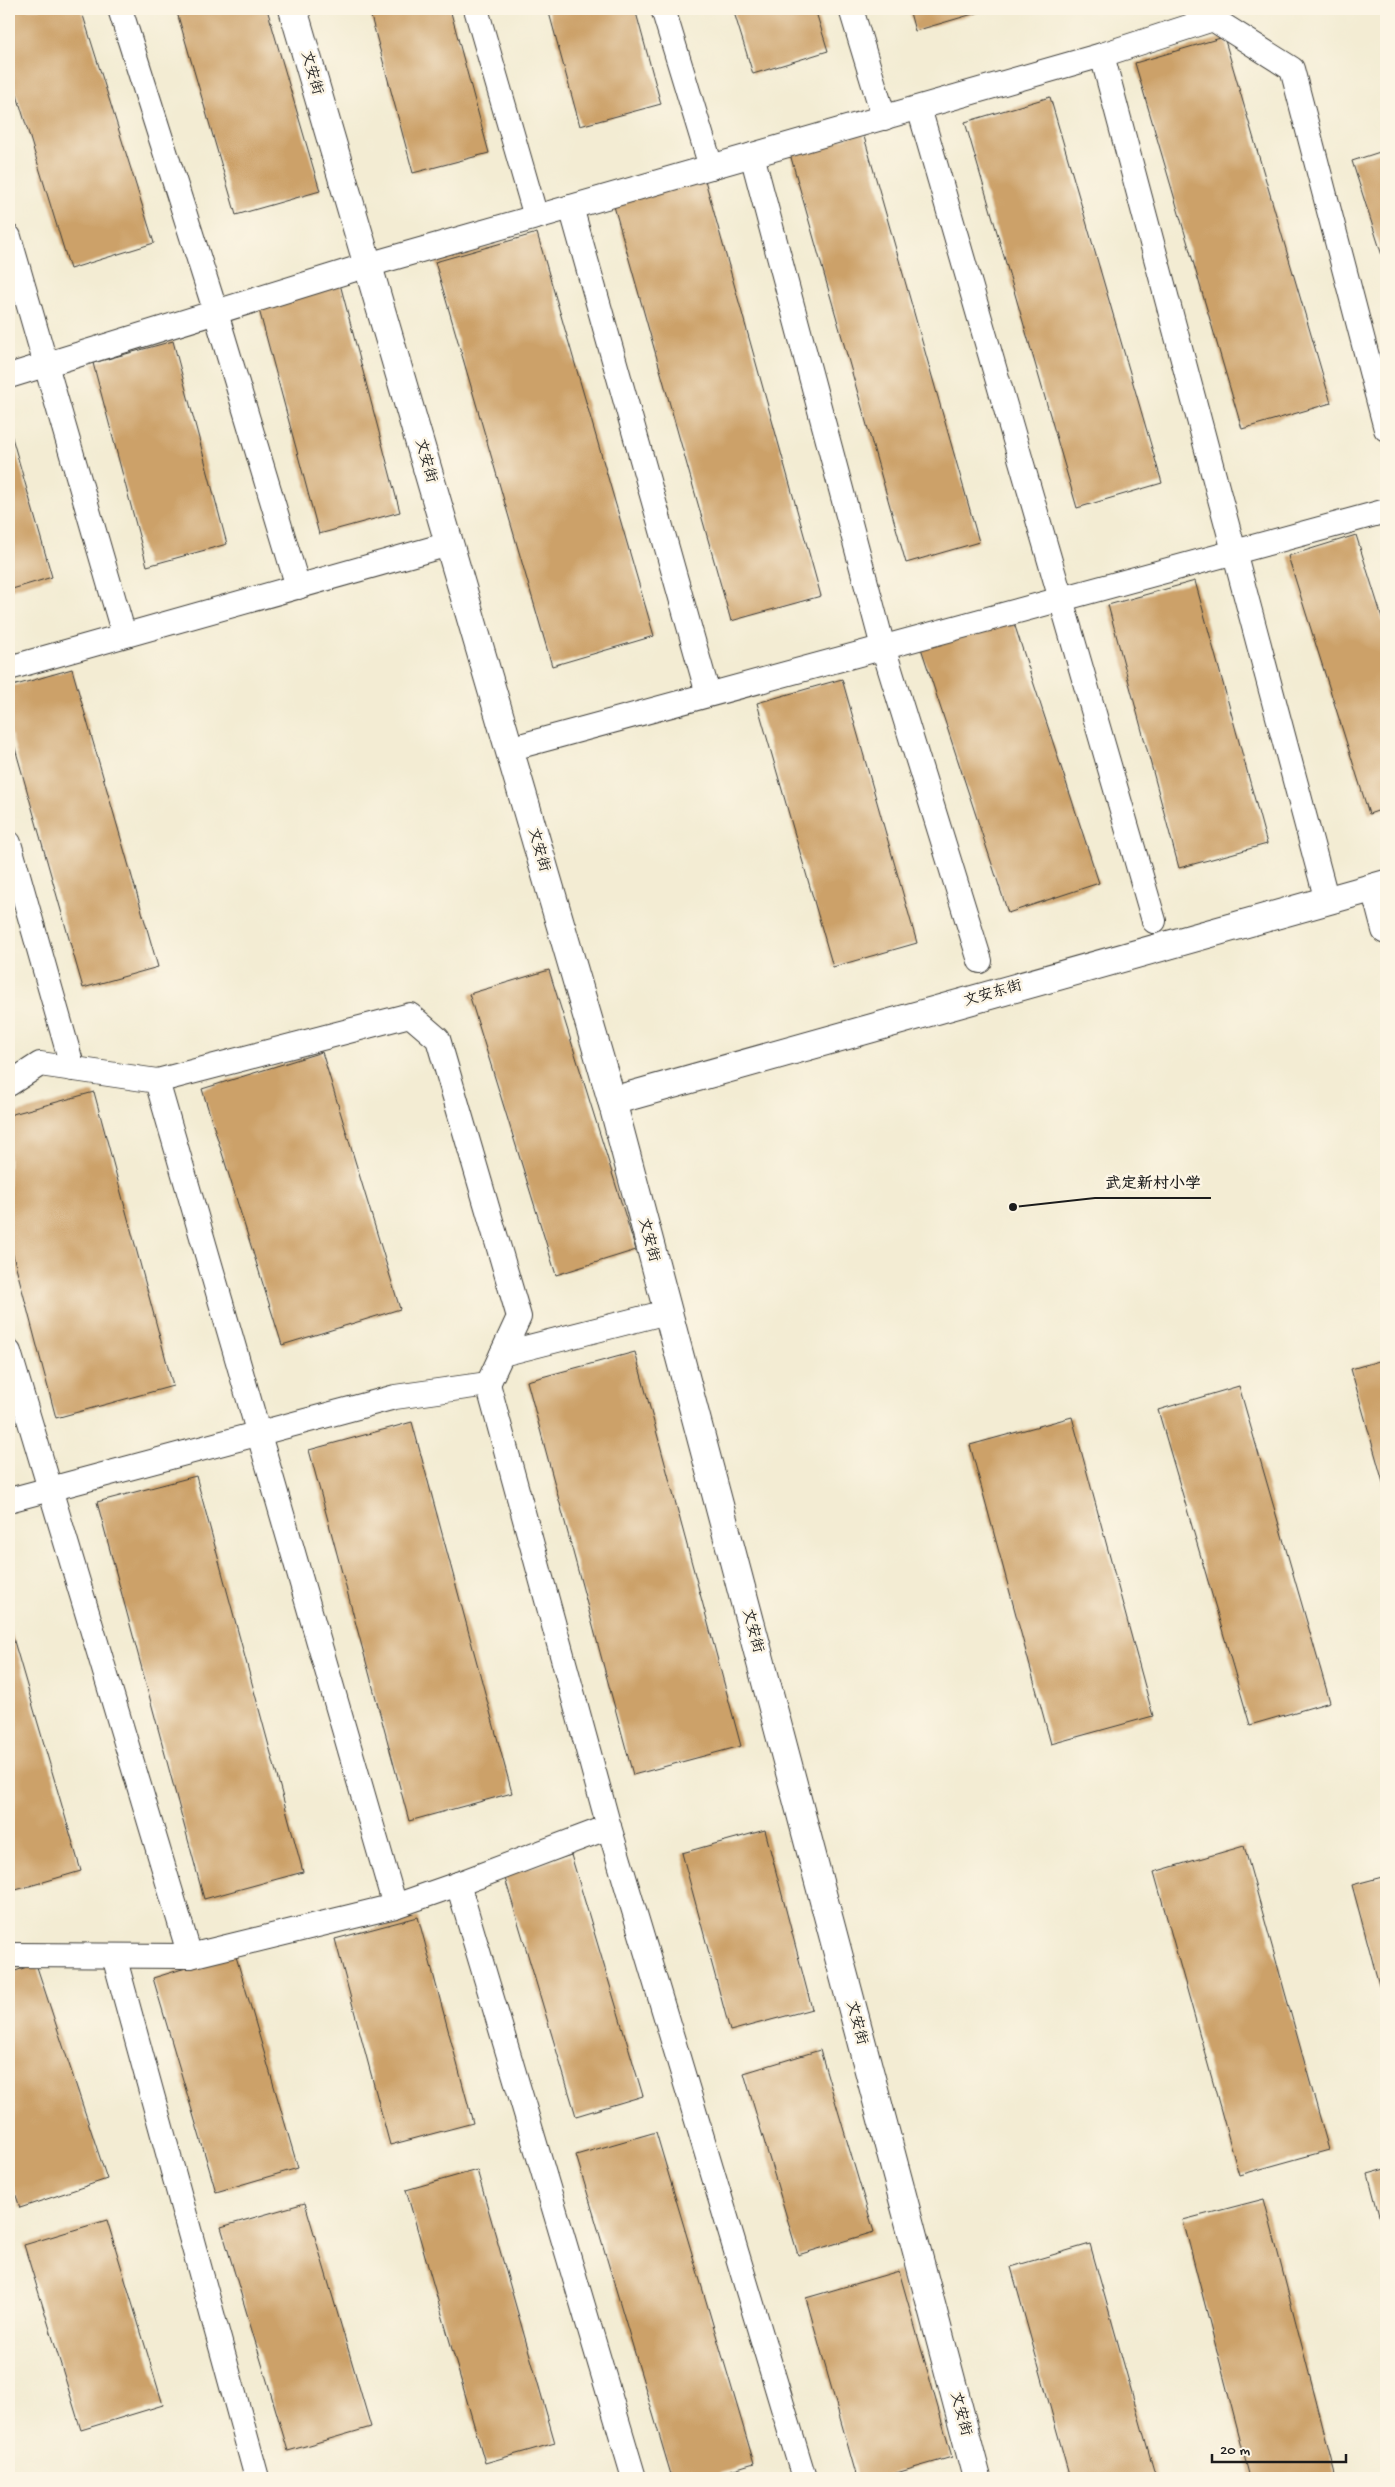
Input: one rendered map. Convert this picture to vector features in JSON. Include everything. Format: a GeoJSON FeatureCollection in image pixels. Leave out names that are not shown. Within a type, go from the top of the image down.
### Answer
{"type":"FeatureCollection","features":[{"type":"Feature","properties":{"kind":"street","name":"文安街"},"geometry":{"type":"LineString","coordinates":[[293,9],[612,1101],[977,2478]]}},
{"type":"Feature","properties":{"kind":"street","name":"文安东街"},"geometry":{"type":"LineString","coordinates":[[612,1101],[1380,886]]}},
{"type":"Feature","properties":{"kind":"street"},"geometry":{"type":"LineString","coordinates":[[1380,886],[1386,930]]}},
{"type":"Feature","properties":{"kind":"lane"},"geometry":{"type":"LineString","coordinates":[[120,9],[216,312],[298,587]]}},
{"type":"Feature","properties":{"kind":"lane"},"geometry":{"type":"LineString","coordinates":[[476,9],[536,217]]}},
{"type":"Feature","properties":{"kind":"lane"},"geometry":{"type":"LineString","coordinates":[[663,9],[711,167]]}},
{"type":"Feature","properties":{"kind":"lane"},"geometry":{"type":"LineString","coordinates":[[851,9],[884,118]]}},
{"type":"Feature","properties":{"kind":"lane"},"geometry":{"type":"LineString","coordinates":[[9,376],[368,266],[1102,55],[1213,20],[1292,69],[1386,429]]}},
{"type":"Feature","properties":{"kind":"lane"},"geometry":{"type":"LineString","coordinates":[[1102,55],[1327,901]]}},
{"type":"Feature","properties":{"kind":"lane"},"geometry":{"type":"LineString","coordinates":[[919,108],[1154,921]]}},
{"type":"Feature","properties":{"kind":"lane"},"geometry":{"type":"LineString","coordinates":[[752,156],[883,647],[980,961]]}},
{"type":"Feature","properties":{"kind":"lane"},"geometry":{"type":"LineString","coordinates":[[571,207],[708,694]]}},
{"type":"Feature","properties":{"kind":"lane"},"geometry":{"type":"LineString","coordinates":[[9,237],[124,636]]}},
{"type":"Feature","properties":{"kind":"lane"},"geometry":{"type":"LineString","coordinates":[[509,749],[1386,510]]}},
{"type":"Feature","properties":{"kind":"lane"},"geometry":{"type":"LineString","coordinates":[[9,668],[450,544]]}},
{"type":"Feature","properties":{"kind":"lane"},"geometry":{"type":"LineString","coordinates":[[9,843],[73,1069]]}},
{"type":"Feature","properties":{"kind":"lane"},"geometry":{"type":"LineString","coordinates":[[9,1084],[40,1064],[157,1081],[410,1015],[438,1039],[518,1317],[488,1384],[609,1827],[804,2478]]}},
{"type":"Feature","properties":{"kind":"lane"},"geometry":{"type":"LineString","coordinates":[[157,1081],[395,1906]]}},
{"type":"Feature","properties":{"kind":"lane"},"geometry":{"type":"LineString","coordinates":[[502,1354],[667,1312]]}},
{"type":"Feature","properties":{"kind":"lane"},"geometry":{"type":"LineString","coordinates":[[9,1352],[190,1956]]}},
{"type":"Feature","properties":{"kind":"lane"},"geometry":{"type":"LineString","coordinates":[[9,1500],[259,1435],[395,1397],[488,1384]]}},
{"type":"Feature","properties":{"kind":"lane"},"geometry":{"type":"LineString","coordinates":[[9,1955],[190,1956],[395,1906],[609,1827]]}},
{"type":"Feature","properties":{"kind":"lane"},"geometry":{"type":"LineString","coordinates":[[458,1884],[634,2478]]}},
{"type":"Feature","properties":{"kind":"lane"},"geometry":{"type":"LineString","coordinates":[[114,1956],[257,2478]]}},
{"type":"Feature","properties":{"kind":"building"},"geometry":{"type":"Polygon","coordinates":[[[9,9],[81,9],[154,243],[70,269],[9,69],[9,9]]]}},
{"type":"Feature","properties":{"kind":"building"},"geometry":{"type":"Polygon","coordinates":[[[176,9],[267,9],[320,191],[236,215],[176,9]]]}},
{"type":"Feature","properties":{"kind":"building"},"geometry":{"type":"Polygon","coordinates":[[[369,9],[450,9],[489,153],[413,173],[369,9]]]}},
{"type":"Feature","properties":{"kind":"building"},"geometry":{"type":"Polygon","coordinates":[[[548,9],[635,9],[661,104],[580,126],[548,9]]]}},
{"type":"Feature","properties":{"kind":"building"},"geometry":{"type":"Polygon","coordinates":[[[733,9],[815,9],[828,51],[753,74],[733,9]]]}},
{"type":"Feature","properties":{"kind":"building"},"geometry":{"type":"Polygon","coordinates":[[[909,9],[990,9],[915,31],[909,9]]]}},
{"type":"Feature","properties":{"kind":"building"},"geometry":{"type":"Polygon","coordinates":[[[1224,37],[1331,403],[1242,429],[1135,63],[1224,37]]]}},
{"type":"Feature","properties":{"kind":"building"},"geometry":{"type":"Polygon","coordinates":[[[1050,97],[1162,483],[1077,508],[965,122],[1050,97]]]}},
{"type":"Feature","properties":{"kind":"building"},"geometry":{"type":"Polygon","coordinates":[[[863,133],[979,542],[906,563],[790,154],[863,133]]]}},
{"type":"Feature","properties":{"kind":"building"},"geometry":{"type":"Polygon","coordinates":[[[1386,150],[1386,268],[1352,161],[1386,150]]]}},
{"type":"Feature","properties":{"kind":"building"},"geometry":{"type":"Polygon","coordinates":[[[703,173],[821,596],[731,621],[612,199],[703,173]]]}},
{"type":"Feature","properties":{"kind":"building"},"geometry":{"type":"Polygon","coordinates":[[[537,233],[654,636],[552,666],[435,262],[537,233]]]}},
{"type":"Feature","properties":{"kind":"building"},"geometry":{"type":"Polygon","coordinates":[[[339,280],[400,512],[319,534],[257,302],[339,280]]]}},
{"type":"Feature","properties":{"kind":"building"},"geometry":{"type":"Polygon","coordinates":[[[173,341],[227,544],[147,566],[93,363],[173,341]]]}},
{"type":"Feature","properties":{"kind":"building"},"geometry":{"type":"Polygon","coordinates":[[[9,427],[52,577],[9,590],[9,427]]]}},
{"type":"Feature","properties":{"kind":"building"},"geometry":{"type":"Polygon","coordinates":[[[1356,535],[1386,630],[1386,808],[1369,814],[1288,556],[1356,535]]]}},
{"type":"Feature","properties":{"kind":"building"},"geometry":{"type":"Polygon","coordinates":[[[1195,581],[1267,844],[1179,868],[1108,605],[1195,581]]]}},
{"type":"Feature","properties":{"kind":"building"},"geometry":{"type":"Polygon","coordinates":[[[1011,614],[1099,883],[1008,913],[920,645],[1011,614]]]}},
{"type":"Feature","properties":{"kind":"building"},"geometry":{"type":"Polygon","coordinates":[[[72,669],[158,967],[83,988],[9,727],[9,687],[72,669]]]}},
{"type":"Feature","properties":{"kind":"building"},"geometry":{"type":"Polygon","coordinates":[[[842,679],[917,943],[833,967],[757,703],[842,679]]]}},
{"type":"Feature","properties":{"kind":"building"},"geometry":{"type":"Polygon","coordinates":[[[549,970],[636,1250],[556,1275],[469,994],[549,970]]]}},
{"type":"Feature","properties":{"kind":"building"},"geometry":{"type":"Polygon","coordinates":[[[322,1052],[400,1309],[282,1345],[202,1089],[322,1052]]]}},
{"type":"Feature","properties":{"kind":"building"},"geometry":{"type":"Polygon","coordinates":[[[94,1092],[173,1386],[56,1418],[9,1240],[9,1115],[94,1092]]]}},
{"type":"Feature","properties":{"kind":"building"},"geometry":{"type":"Polygon","coordinates":[[[635,1352],[741,1746],[633,1775],[527,1381],[635,1352]]]}},
{"type":"Feature","properties":{"kind":"building"},"geometry":{"type":"Polygon","coordinates":[[[1386,1359],[1386,1493],[1351,1369],[1386,1359]]]}},
{"type":"Feature","properties":{"kind":"building"},"geometry":{"type":"Polygon","coordinates":[[[1239,1386],[1330,1702],[1250,1725],[1158,1410],[1239,1386]]]}},
{"type":"Feature","properties":{"kind":"building"},"geometry":{"type":"Polygon","coordinates":[[[1072,1417],[1153,1716],[1051,1744],[970,1445],[1072,1417]]]}},
{"type":"Feature","properties":{"kind":"building"},"geometry":{"type":"Polygon","coordinates":[[[412,1422],[512,1793],[409,1821],[309,1450],[412,1422]]]}},
{"type":"Feature","properties":{"kind":"building"},"geometry":{"type":"Polygon","coordinates":[[[196,1476],[303,1872],[204,1899],[97,1502],[196,1476]]]}},
{"type":"Feature","properties":{"kind":"building"},"geometry":{"type":"Polygon","coordinates":[[[9,1624],[81,1871],[9,1892],[9,1624]]]}},
{"type":"Feature","properties":{"kind":"building"},"geometry":{"type":"Polygon","coordinates":[[[765,1830],[812,2009],[730,2031],[682,1853],[765,1830]]]}},
{"type":"Feature","properties":{"kind":"building"},"geometry":{"type":"Polygon","coordinates":[[[1244,1846],[1329,2150],[1239,2175],[1154,1872],[1244,1846]]]}},
{"type":"Feature","properties":{"kind":"building"},"geometry":{"type":"Polygon","coordinates":[[[571,1855],[643,2096],[576,2116],[504,1875],[571,1855]]]}},
{"type":"Feature","properties":{"kind":"building"},"geometry":{"type":"Polygon","coordinates":[[[1386,1876],[1386,2011],[1352,1885],[1386,1876]]]}},
{"type":"Feature","properties":{"kind":"building"},"geometry":{"type":"Polygon","coordinates":[[[418,1917],[473,2123],[390,2145],[335,1939],[418,1917]]]}},
{"type":"Feature","properties":{"kind":"building"},"geometry":{"type":"Polygon","coordinates":[[[235,1953],[298,2168],[216,2192],[153,1978],[235,1953]]]}},
{"type":"Feature","properties":{"kind":"building"},"geometry":{"type":"Polygon","coordinates":[[[36,1964],[107,2179],[20,2208],[9,2174],[9,1973],[36,1964]]]}},
{"type":"Feature","properties":{"kind":"building"},"geometry":{"type":"Polygon","coordinates":[[[820,2050],[874,2232],[798,2255],[744,2073],[820,2050]]]}},
{"type":"Feature","properties":{"kind":"building"},"geometry":{"type":"Polygon","coordinates":[[[656,2132],[754,2463],[704,2478],[672,2478],[576,2155],[656,2132]]]}},
{"type":"Feature","properties":{"kind":"building"},"geometry":{"type":"Polygon","coordinates":[[[1386,2169],[1386,2242],[1368,2174],[1386,2169]]]}},
{"type":"Feature","properties":{"kind":"building"},"geometry":{"type":"Polygon","coordinates":[[[477,2170],[555,2443],[485,2463],[406,2190],[477,2170]]]}},
{"type":"Feature","properties":{"kind":"building"},"geometry":{"type":"Polygon","coordinates":[[[1264,2199],[1336,2478],[1250,2478],[1183,2220],[1264,2199]]]}},
{"type":"Feature","properties":{"kind":"building"},"geometry":{"type":"Polygon","coordinates":[[[305,2203],[371,2427],[288,2451],[221,2227],[305,2203]]]}},
{"type":"Feature","properties":{"kind":"building"},"geometry":{"type":"Polygon","coordinates":[[[107,2220],[163,2405],[81,2430],[24,2245],[107,2220]]]}},
{"type":"Feature","properties":{"kind":"building"},"geometry":{"type":"Polygon","coordinates":[[[1090,2244],[1156,2478],[1070,2478],[1011,2267],[1090,2244]]]}},
{"type":"Feature","properties":{"kind":"building"},"geometry":{"type":"Polygon","coordinates":[[[899,2271],[952,2457],[879,2478],[857,2478],[806,2298],[899,2271]]]}},
{"type":"Feature","properties":{"kind":"place","name":"武定新村小学"},"geometry":{"type":"Point","coordinates":[1013,1207]}}]}
